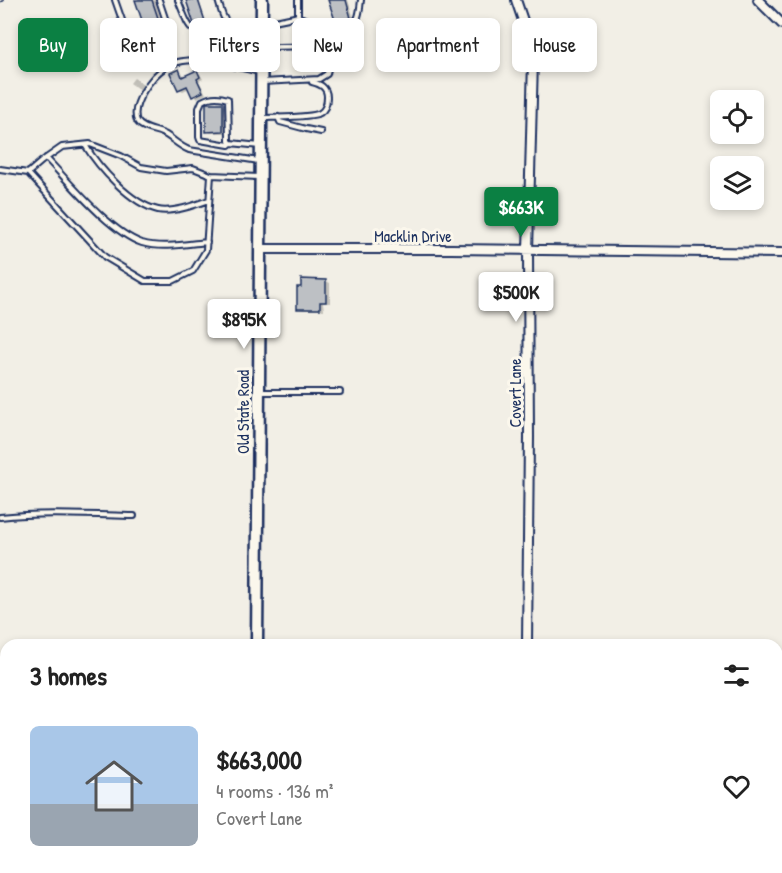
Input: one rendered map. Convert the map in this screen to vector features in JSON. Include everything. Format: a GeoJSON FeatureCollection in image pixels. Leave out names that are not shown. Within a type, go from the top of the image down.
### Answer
{"type":"FeatureCollection","features":[{"type":"Feature","properties":{"kind":"street","name":"Old State Road"},"geometry":{"type":"LineString","coordinates":[[261,18],[262,0]]}},
{"type":"Feature","properties":{"kind":"street","name":"Covert Lane"},"geometry":{"type":"LineString","coordinates":[[516,0],[531,44],[533,60],[528,251],[527,639]]}},
{"type":"Feature","properties":{"kind":"street"},"geometry":{"type":"LineString","coordinates":[[758,0],[782,24]]}},
{"type":"Feature","properties":{"kind":"street","name":"Old State Road"},"geometry":{"type":"LineString","coordinates":[[257,639],[261,72]]}},
{"type":"Feature","properties":{"kind":"street","name":"Macklin Drive"},"geometry":{"type":"LineString","coordinates":[[259,249],[782,253]]}},
{"type":"Feature","properties":{"kind":"lane"},"geometry":{"type":"LineString","coordinates":[[115,0],[130,43],[142,45],[166,36],[167,24],[159,0]]}},
{"type":"Feature","properties":{"kind":"lane"},"geometry":{"type":"LineString","coordinates":[[178,0],[189,26]]}},
{"type":"Feature","properties":{"kind":"lane"},"geometry":{"type":"LineString","coordinates":[[218,0],[224,18]]}},
{"type":"Feature","properties":{"kind":"lane"},"geometry":{"type":"LineString","coordinates":[[298,0],[298,16]]}},
{"type":"Feature","properties":{"kind":"lane"},"geometry":{"type":"LineString","coordinates":[[280,20],[298,16],[313,24],[341,28],[355,22],[361,0]]}},
{"type":"Feature","properties":{"kind":"lane"},"geometry":{"type":"LineString","coordinates":[[260,161],[189,150],[178,146],[166,135],[140,125],[136,114],[138,101],[156,75],[177,62],[194,60],[261,77],[305,80],[319,79],[327,74],[328,66],[320,51],[308,48],[280,47]]}},
{"type":"Feature","properties":{"kind":"lane"},"geometry":{"type":"LineString","coordinates":[[260,118],[317,115],[322,112],[327,97],[325,88],[305,80]]}},
{"type":"Feature","properties":{"kind":"lane"},"geometry":{"type":"LineString","coordinates":[[231,143],[229,141],[228,99],[210,98],[202,101],[199,108],[200,140],[229,145],[231,143],[260,146]]}},
{"type":"Feature","properties":{"kind":"lane"},"geometry":{"type":"LineString","coordinates":[[278,117],[280,122],[321,132]]}},
{"type":"Feature","properties":{"kind":"lane"},"geometry":{"type":"LineString","coordinates":[[28,173],[62,147],[90,144],[121,156],[141,167],[166,171],[193,168],[211,175],[260,177]]}},
{"type":"Feature","properties":{"kind":"lane"},"geometry":{"type":"LineString","coordinates":[[85,145],[93,159],[117,184],[144,205],[161,210],[189,207],[209,200]]}},
{"type":"Feature","properties":{"kind":"lane"},"geometry":{"type":"LineString","coordinates":[[46,158],[114,227],[126,235],[144,243],[165,245],[207,242]]}},
{"type":"Feature","properties":{"kind":"lane"},"geometry":{"type":"LineString","coordinates":[[0,169],[28,173],[105,257],[145,281],[173,281],[193,271],[206,250],[211,175]]}},
{"type":"Feature","properties":{"kind":"lane"},"geometry":{"type":"LineString","coordinates":[[258,392],[340,392]]}},
{"type":"Feature","properties":{"kind":"lane"},"geometry":{"type":"LineString","coordinates":[[0,517],[15,514],[134,516]]}},
{"type":"Feature","properties":{"kind":"path"},"geometry":{"type":"LineString","coordinates":[[0,2],[4,0]]}},
{"type":"Feature","properties":{"kind":"building"},"geometry":{"type":"Polygon","coordinates":[[[135,0],[152,0],[158,18],[141,18],[135,0]]]}},
{"type":"Feature","properties":{"kind":"building"},"geometry":{"type":"Polygon","coordinates":[[[186,0],[198,0],[204,18],[192,18],[186,0]]]}},
{"type":"Feature","properties":{"kind":"building"},"geometry":{"type":"Polygon","coordinates":[[[328,0],[346,0],[351,18],[334,18],[328,0]]]}},
{"type":"Feature","properties":{"kind":"building"},"geometry":{"type":"Polygon","coordinates":[[[179,69],[182,77],[198,72],[200,77],[197,79],[203,92],[192,97],[187,86],[178,90],[170,73],[177,72],[179,69]]]}},
{"type":"Feature","properties":{"kind":"building"},"geometry":{"type":"Polygon","coordinates":[[[206,103],[223,103],[223,131],[206,132],[206,103]]]}},
{"type":"Feature","properties":{"kind":"building"},"geometry":{"type":"Polygon","coordinates":[[[301,279],[326,280],[326,302],[320,302],[320,309],[297,309],[297,287],[301,287],[301,279]]]}}]}
